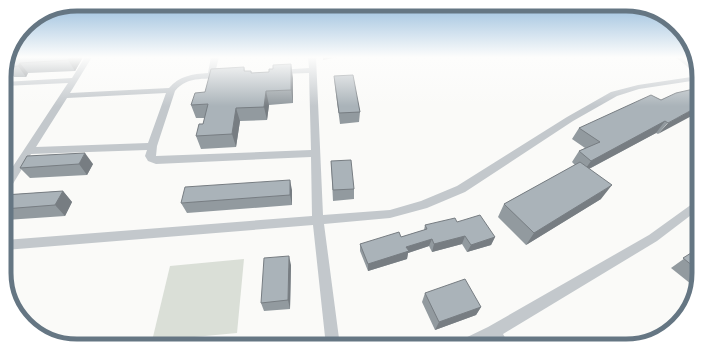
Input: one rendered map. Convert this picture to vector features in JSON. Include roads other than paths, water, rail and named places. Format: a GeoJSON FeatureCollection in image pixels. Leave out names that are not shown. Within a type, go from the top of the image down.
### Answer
{"type":"FeatureCollection","features":[{"type":"Feature","properties":{"kind":"street"},"geometry":{"type":"LineString","coordinates":[[11,172],[28,151],[78,73]]}},
{"type":"Feature","properties":{"kind":"street"},"geometry":{"type":"LineString","coordinates":[[313,73],[318,220],[332,339]]}},
{"type":"Feature","properties":{"kind":"street"},"geometry":{"type":"LineString","coordinates":[[234,75],[184,78],[177,82],[171,90],[152,146],[150,156],[151,159],[316,153]]}},
{"type":"Feature","properties":{"kind":"street"},"geometry":{"type":"LineString","coordinates":[[11,245],[390,214],[423,205],[461,189],[570,119],[614,94],[638,87],[692,79]]}},
{"type":"Feature","properties":{"kind":"street"},"geometry":{"type":"LineString","coordinates":[[11,84],[73,80]]}},
{"type":"Feature","properties":{"kind":"street"},"geometry":{"type":"LineString","coordinates":[[63,96],[171,90]]}},
{"type":"Feature","properties":{"kind":"street"},"geometry":{"type":"LineString","coordinates":[[28,151],[152,146]]}},
{"type":"Feature","properties":{"kind":"street"},"geometry":{"type":"LineString","coordinates":[[478,339],[493,332],[653,238],[692,208]]}},
{"type":"Feature","properties":{"kind":"street"},"geometry":{"type":"LineString","coordinates":[[493,332],[498,339]]}}]}
